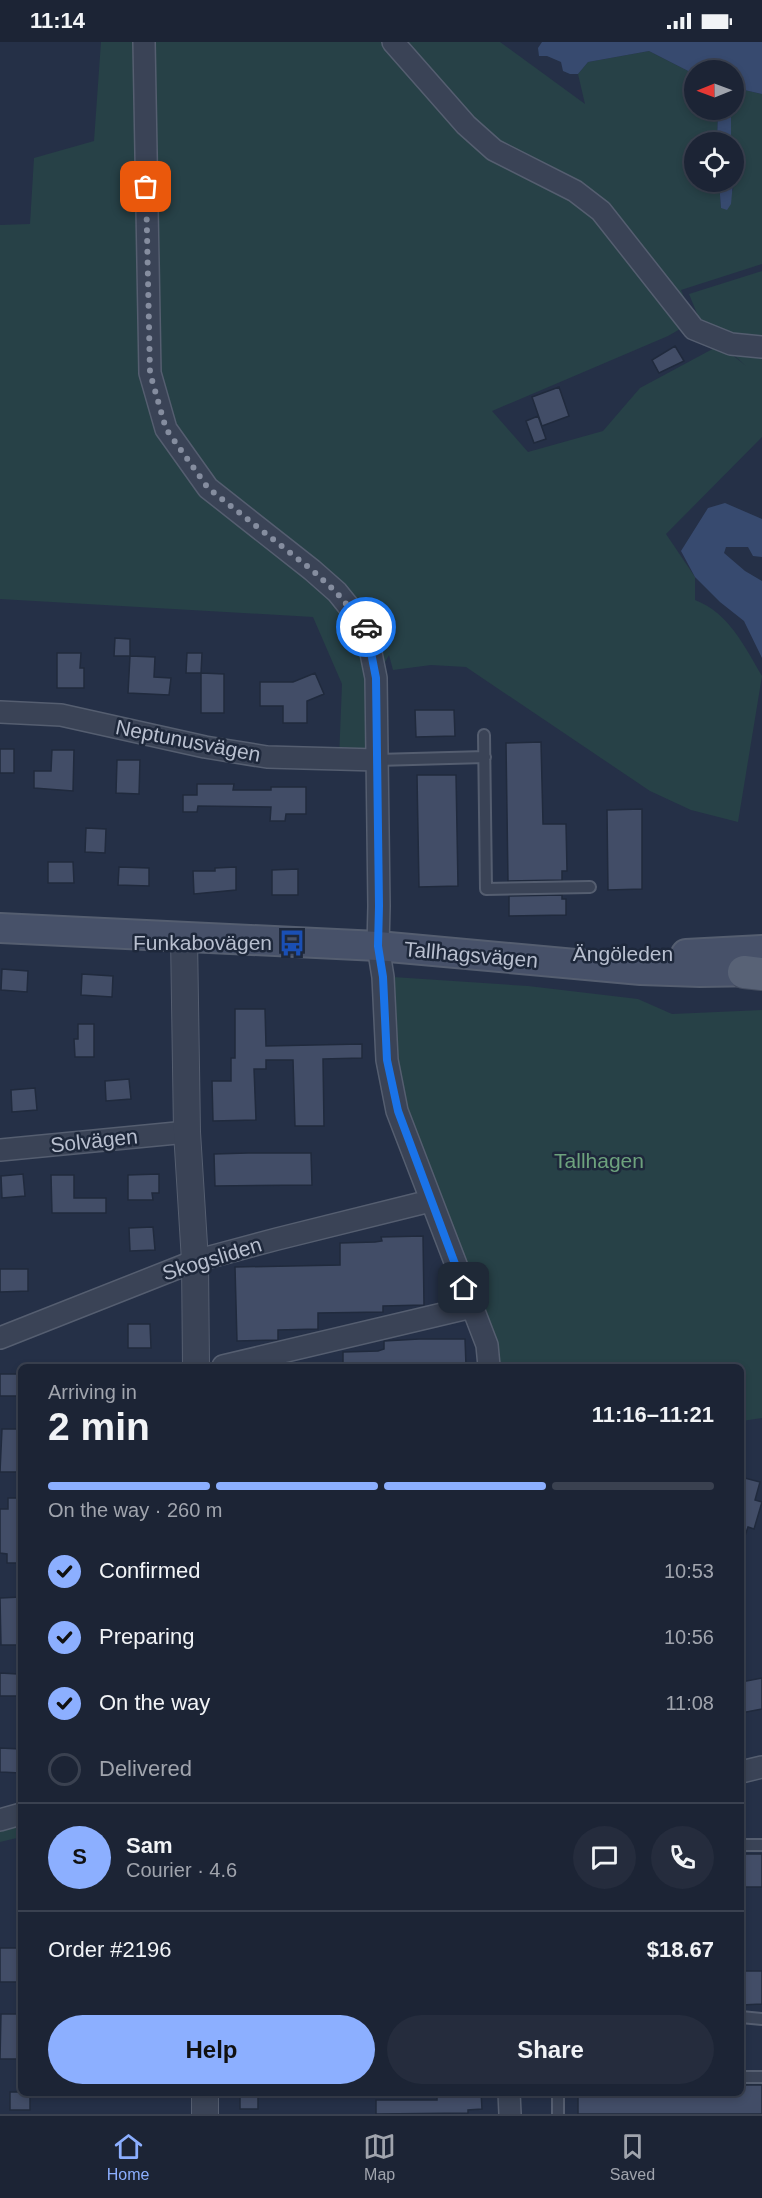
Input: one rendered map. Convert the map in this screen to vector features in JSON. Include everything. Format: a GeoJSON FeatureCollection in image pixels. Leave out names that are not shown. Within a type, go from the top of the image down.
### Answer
{"type":"FeatureCollection","features":[{"type":"Feature","properties":{"kind":"main road","name":"Tallhagsvägen"},"geometry":{"type":"LineString","coordinates":[[0,928],[378,946],[641,970],[757,967]]}},
{"type":"Feature","properties":{"kind":"street"},"geometry":{"type":"LineString","coordinates":[[144,42],[150,373],[166,429],[208,488],[320,577],[336,592],[366,628],[376,678],[378,946],[383,977],[387,1060],[398,1111],[430,1202],[487,1345],[489,1364]]}},
{"type":"Feature","properties":{"kind":"street"},"geometry":{"type":"LineString","coordinates":[[393,42],[466,125],[494,150],[575,191],[601,211],[694,329],[731,344],[762,347]]}},
{"type":"Feature","properties":{"kind":"street","name":"Neptunusvägen"},"geometry":{"type":"LineString","coordinates":[[0,712],[60,714],[205,747],[267,757],[377,760]]}},
{"type":"Feature","properties":{"kind":"street"},"geometry":{"type":"LineString","coordinates":[[184,937],[187,1132],[195,1261],[196,1364]]}},
{"type":"Feature","properties":{"kind":"street","name":"Solvägen"},"geometry":{"type":"LineString","coordinates":[[0,1150],[187,1132]]}},
{"type":"Feature","properties":{"kind":"street","name":"Skogsliden"},"geometry":{"type":"LineString","coordinates":[[0,1338],[195,1261],[430,1202]]}},
{"type":"Feature","properties":{"kind":"street"},"geometry":{"type":"LineString","coordinates":[[231,1364],[472,1307]]}},
{"type":"Feature","properties":{"kind":"street"},"geometry":{"type":"LineString","coordinates":[[744,1771],[762,1767]]}},
{"type":"Feature","properties":{"kind":"street"},"geometry":{"type":"LineString","coordinates":[[0,1820],[18,1815]]}},
{"type":"Feature","properties":{"kind":"street"},"geometry":{"type":"LineString","coordinates":[[205,2096],[205,2114]]}},
{"type":"Feature","properties":{"kind":"street"},"geometry":{"type":"LineString","coordinates":[[509,2096],[510,2114]]}},
{"type":"Feature","properties":{"kind":"lane"},"geometry":{"type":"LineString","coordinates":[[484,735],[486,889],[590,887]]}},
{"type":"Feature","properties":{"kind":"lane"},"geometry":{"type":"LineString","coordinates":[[377,760],[485,757]]}},
{"type":"Feature","properties":{"kind":"lane"},"geometry":{"type":"LineString","coordinates":[[744,1845],[762,1845]]}},
{"type":"Feature","properties":{"kind":"lane"},"geometry":{"type":"LineString","coordinates":[[744,2017],[762,2019]]}},
{"type":"Feature","properties":{"kind":"lane"},"geometry":{"type":"LineString","coordinates":[[744,2077],[762,2077]]}},
{"type":"Feature","properties":{"kind":"lane"},"geometry":{"type":"LineString","coordinates":[[558,2096],[558,2114]]}},
{"type":"Feature","properties":{"kind":"green space"},"geometry":{"type":"Polygon","coordinates":[[[101,42],[500,42],[585,104],[578,74],[588,62],[649,51],[684,69],[684,120],[718,120],[717,132],[684,132],[684,192],[720,192],[721,208],[732,192],[744,192],[744,132],[731,132],[731,120],[744,120],[744,90],[762,94],[762,264],[681,290],[694,321],[668,336],[492,411],[528,452],[603,431],[640,388],[720,345],[746,366],[702,326],[689,294],[762,271],[762,437],[666,534],[695,577],[695,600],[707,606],[727,622],[762,676],[738,822],[691,810],[650,791],[466,667],[431,665],[393,670],[389,655],[376,678],[377,760],[339,759],[342,684],[313,617],[0,599],[0,225],[30,224],[34,158],[94,141],[101,42]]]}},
{"type":"Feature","properties":{"kind":"green space","name":"Tallhagen"},"geometry":{"type":"Polygon","coordinates":[[[393,977],[528,986],[638,999],[672,1014],[762,1010],[762,1418],[744,1421],[744,1364],[497,1364],[407,1109],[397,1059],[393,977]]]}},
{"type":"Feature","properties":{"kind":"green space"},"geometry":{"type":"Polygon","coordinates":[[[18,1821],[18,1838],[0,1842],[0,1825],[18,1821]]]}},
{"type":"Feature","properties":{"kind":"water"},"geometry":{"type":"Polygon","coordinates":[[[542,42],[762,42],[762,94],[744,90],[744,60],[684,60],[684,69],[649,51],[588,62],[578,74],[570,74],[563,71],[561,62],[547,56],[539,56],[538,48],[542,42]]]}},
{"type":"Feature","properties":{"kind":"water"},"geometry":{"type":"Polygon","coordinates":[[[718,120],[731,120],[731,132],[717,132],[718,120]]]}},
{"type":"Feature","properties":{"kind":"water"},"geometry":{"type":"Polygon","coordinates":[[[720,192],[732,192],[731,204],[727,210],[721,208],[720,192]]]}},
{"type":"Feature","properties":{"kind":"water"},"geometry":{"type":"Polygon","coordinates":[[[725,503],[762,519],[762,557],[753,556],[748,547],[726,547],[724,553],[745,571],[762,581],[762,658],[744,621],[720,602],[695,577],[681,551],[708,508],[725,503]]]}},
{"type":"Feature","properties":{"kind":"building"},"geometry":{"type":"Polygon","coordinates":[[[675,346],[684,361],[659,373],[652,360],[675,346]]]}},
{"type":"Feature","properties":{"kind":"building"},"geometry":{"type":"Polygon","coordinates":[[[559,387],[569,416],[542,426],[532,397],[559,387]]]}},
{"type":"Feature","properties":{"kind":"building"},"geometry":{"type":"Polygon","coordinates":[[[538,416],[546,439],[534,443],[526,421],[538,416]]]}},
{"type":"Feature","properties":{"kind":"building"},"geometry":{"type":"Polygon","coordinates":[[[115,638],[130,639],[130,656],[114,656],[115,638]]]}},
{"type":"Feature","properties":{"kind":"building"},"geometry":{"type":"Polygon","coordinates":[[[57,653],[81,653],[80,668],[84,668],[84,688],[57,688],[57,653]]]}},
{"type":"Feature","properties":{"kind":"building"},"geometry":{"type":"Polygon","coordinates":[[[187,653],[202,653],[201,673],[186,673],[187,653]]]}},
{"type":"Feature","properties":{"kind":"building"},"geometry":{"type":"Polygon","coordinates":[[[130,656],[155,657],[154,677],[171,678],[169,695],[128,693],[130,656]]]}},
{"type":"Feature","properties":{"kind":"building"},"geometry":{"type":"Polygon","coordinates":[[[201,673],[224,674],[224,713],[201,713],[201,673]]]}},
{"type":"Feature","properties":{"kind":"building"},"geometry":{"type":"Polygon","coordinates":[[[315,673],[324,694],[307,701],[307,723],[283,723],[283,706],[260,706],[260,682],[293,682],[315,673]]]}},
{"type":"Feature","properties":{"kind":"building"},"geometry":{"type":"Polygon","coordinates":[[[415,710],[454,710],[455,736],[416,737],[415,710]]]}},
{"type":"Feature","properties":{"kind":"building"},"geometry":{"type":"Polygon","coordinates":[[[541,742],[543,824],[566,824],[567,871],[562,871],[562,880],[508,881],[506,743],[541,742]]]}},
{"type":"Feature","properties":{"kind":"building"},"geometry":{"type":"Polygon","coordinates":[[[0,749],[14,749],[14,773],[0,773],[0,749]]]}},
{"type":"Feature","properties":{"kind":"building"},"geometry":{"type":"Polygon","coordinates":[[[52,750],[74,750],[73,791],[34,788],[34,771],[51,771],[52,750]]]}},
{"type":"Feature","properties":{"kind":"building"},"geometry":{"type":"Polygon","coordinates":[[[117,760],[140,760],[139,794],[116,793],[117,760]]]}},
{"type":"Feature","properties":{"kind":"building"},"geometry":{"type":"Polygon","coordinates":[[[417,775],[456,775],[458,886],[419,887],[417,775]]]}},
{"type":"Feature","properties":{"kind":"building"},"geometry":{"type":"Polygon","coordinates":[[[197,784],[234,784],[233,790],[306,787],[306,814],[286,814],[285,821],[270,821],[271,807],[198,806],[197,812],[183,812],[183,795],[197,795],[197,784]]]}},
{"type":"Feature","properties":{"kind":"building"},"geometry":{"type":"Polygon","coordinates":[[[642,809],[642,889],[608,890],[607,810],[642,809]]]}},
{"type":"Feature","properties":{"kind":"building"},"geometry":{"type":"Polygon","coordinates":[[[86,828],[106,829],[105,853],[85,852],[86,828]]]}},
{"type":"Feature","properties":{"kind":"building"},"geometry":{"type":"Polygon","coordinates":[[[48,862],[73,862],[74,883],[48,883],[48,862]]]}},
{"type":"Feature","properties":{"kind":"building"},"geometry":{"type":"Polygon","coordinates":[[[119,867],[149,868],[149,886],[118,885],[119,867]]]}},
{"type":"Feature","properties":{"kind":"building"},"geometry":{"type":"Polygon","coordinates":[[[236,867],[236,890],[194,894],[193,871],[215,871],[215,868],[236,867]]]}},
{"type":"Feature","properties":{"kind":"building"},"geometry":{"type":"Polygon","coordinates":[[[298,869],[298,895],[272,895],[272,870],[298,869]]]}},
{"type":"Feature","properties":{"kind":"building"},"geometry":{"type":"Polygon","coordinates":[[[562,895],[562,899],[566,899],[566,915],[509,916],[509,896],[562,895]]]}},
{"type":"Feature","properties":{"kind":"building"},"geometry":{"type":"Polygon","coordinates":[[[2,969],[28,971],[27,992],[1,990],[2,969]]]}},
{"type":"Feature","properties":{"kind":"building"},"geometry":{"type":"Polygon","coordinates":[[[82,974],[113,976],[112,997],[81,995],[82,974]]]}},
{"type":"Feature","properties":{"kind":"building"},"geometry":{"type":"Polygon","coordinates":[[[235,1009],[265,1009],[266,1046],[362,1044],[362,1058],[323,1059],[324,1126],[295,1126],[293,1060],[266,1060],[266,1069],[254,1069],[256,1120],[213,1121],[212,1081],[231,1081],[231,1058],[235,1058],[235,1009]]]}},
{"type":"Feature","properties":{"kind":"building"},"geometry":{"type":"Polygon","coordinates":[[[78,1024],[94,1024],[94,1057],[75,1057],[74,1039],[78,1039],[78,1024]]]}},
{"type":"Feature","properties":{"kind":"building"},"geometry":{"type":"Polygon","coordinates":[[[129,1079],[131,1099],[106,1101],[105,1081],[129,1079]]]}},
{"type":"Feature","properties":{"kind":"building"},"geometry":{"type":"Polygon","coordinates":[[[35,1088],[37,1110],[12,1112],[11,1090],[35,1088]]]}},
{"type":"Feature","properties":{"kind":"building"},"geometry":{"type":"Polygon","coordinates":[[[311,1153],[312,1185],[215,1186],[214,1154],[311,1153]]]}},
{"type":"Feature","properties":{"kind":"building"},"geometry":{"type":"Polygon","coordinates":[[[23,1174],[25,1196],[2,1198],[1,1176],[23,1174]]]}},
{"type":"Feature","properties":{"kind":"building"},"geometry":{"type":"Polygon","coordinates":[[[159,1174],[159,1193],[152,1193],[153,1200],[128,1200],[128,1175],[159,1174]]]}},
{"type":"Feature","properties":{"kind":"building"},"geometry":{"type":"Polygon","coordinates":[[[51,1175],[74,1175],[74,1198],[106,1198],[106,1213],[52,1213],[51,1175]]]}},
{"type":"Feature","properties":{"kind":"building"},"geometry":{"type":"Polygon","coordinates":[[[153,1227],[155,1250],[130,1251],[129,1228],[153,1227]]]}},
{"type":"Feature","properties":{"kind":"building"},"geometry":{"type":"Polygon","coordinates":[[[423,1236],[424,1305],[383,1306],[383,1312],[318,1313],[318,1329],[278,1330],[278,1340],[237,1341],[235,1267],[340,1265],[340,1243],[382,1241],[381,1237],[423,1236]]]}},
{"type":"Feature","properties":{"kind":"building"},"geometry":{"type":"Polygon","coordinates":[[[0,1269],[28,1269],[28,1291],[0,1292],[0,1269]]]}},
{"type":"Feature","properties":{"kind":"building"},"geometry":{"type":"Polygon","coordinates":[[[128,1324],[150,1324],[151,1348],[128,1348],[128,1324]]]}},
{"type":"Feature","properties":{"kind":"building"},"geometry":{"type":"Polygon","coordinates":[[[465,1339],[466,1364],[343,1364],[343,1352],[378,1351],[384,1349],[384,1341],[465,1339]]]}},
{"type":"Feature","properties":{"kind":"building"},"geometry":{"type":"Polygon","coordinates":[[[0,1374],[18,1374],[18,1396],[0,1396],[0,1374]]]}},
{"type":"Feature","properties":{"kind":"building"},"geometry":{"type":"Polygon","coordinates":[[[2,1429],[18,1429],[18,1472],[0,1472],[2,1429]]]}},
{"type":"Feature","properties":{"kind":"building"},"geometry":{"type":"Polygon","coordinates":[[[744,1478],[760,1482],[755,1500],[762,1502],[754,1529],[748,1527],[745,1536],[744,1478]]]}},
{"type":"Feature","properties":{"kind":"building"},"geometry":{"type":"Polygon","coordinates":[[[8,1498],[18,1498],[18,1563],[7,1563],[7,1554],[0,1553],[0,1509],[8,1509],[8,1498]]]}},
{"type":"Feature","properties":{"kind":"building"},"geometry":{"type":"Polygon","coordinates":[[[18,1597],[18,1645],[1,1645],[0,1598],[18,1597]]]}},
{"type":"Feature","properties":{"kind":"building"},"geometry":{"type":"Polygon","coordinates":[[[0,1673],[18,1674],[17,1696],[0,1696],[0,1673]]]}},
{"type":"Feature","properties":{"kind":"building"},"geometry":{"type":"Polygon","coordinates":[[[762,1678],[762,1709],[744,1712],[744,1681],[762,1678]]]}},
{"type":"Feature","properties":{"kind":"building"},"geometry":{"type":"Polygon","coordinates":[[[0,1748],[18,1749],[18,1773],[0,1772],[0,1748]]]}},
{"type":"Feature","properties":{"kind":"building"},"geometry":{"type":"Polygon","coordinates":[[[744,1854],[762,1854],[762,1887],[744,1887],[744,1854]]]}},
{"type":"Feature","properties":{"kind":"building"},"geometry":{"type":"Polygon","coordinates":[[[0,1948],[18,1948],[18,1982],[0,1982],[0,1948]]]}},
{"type":"Feature","properties":{"kind":"building"},"geometry":{"type":"Polygon","coordinates":[[[744,1971],[762,1971],[762,2004],[744,2005],[744,1971]]]}},
{"type":"Feature","properties":{"kind":"building"},"geometry":{"type":"Polygon","coordinates":[[[1,2014],[18,2014],[17,2059],[0,2059],[1,2014]]]}},
{"type":"Feature","properties":{"kind":"building"},"geometry":{"type":"Polygon","coordinates":[[[744,2085],[762,2085],[762,2114],[578,2114],[578,2096],[744,2096],[744,2085]]]}},
{"type":"Feature","properties":{"kind":"building"},"geometry":{"type":"Polygon","coordinates":[[[10,2092],[18,2092],[18,2096],[30,2096],[30,2110],[10,2110],[10,2092]]]}},
{"type":"Feature","properties":{"kind":"building"},"geometry":{"type":"Polygon","coordinates":[[[240,2096],[258,2096],[258,2109],[240,2109],[240,2096]]]}},
{"type":"Feature","properties":{"kind":"building"},"geometry":{"type":"Polygon","coordinates":[[[437,2096],[481,2096],[482,2109],[468,2110],[468,2113],[376,2114],[376,2100],[437,2100],[437,2096]]]}},
{"type":"Feature","properties":{"kind":"way so far"},"geometry":{"type":"LineString","coordinates":[[146,187],[150,373],[166,429],[208,488],[312,570],[336,592],[366,627]]}},
{"type":"Feature","properties":{"kind":"place","name":"Funkabovägen"},"geometry":{"type":"Point","coordinates":[292,943]}},
{"type":"Feature","properties":{"kind":"route"},"geometry":{"type":"LineString","coordinates":[[366,627],[376,678],[378,946],[383,977],[387,1060],[398,1111],[430,1202],[464,1288]]}}]}
